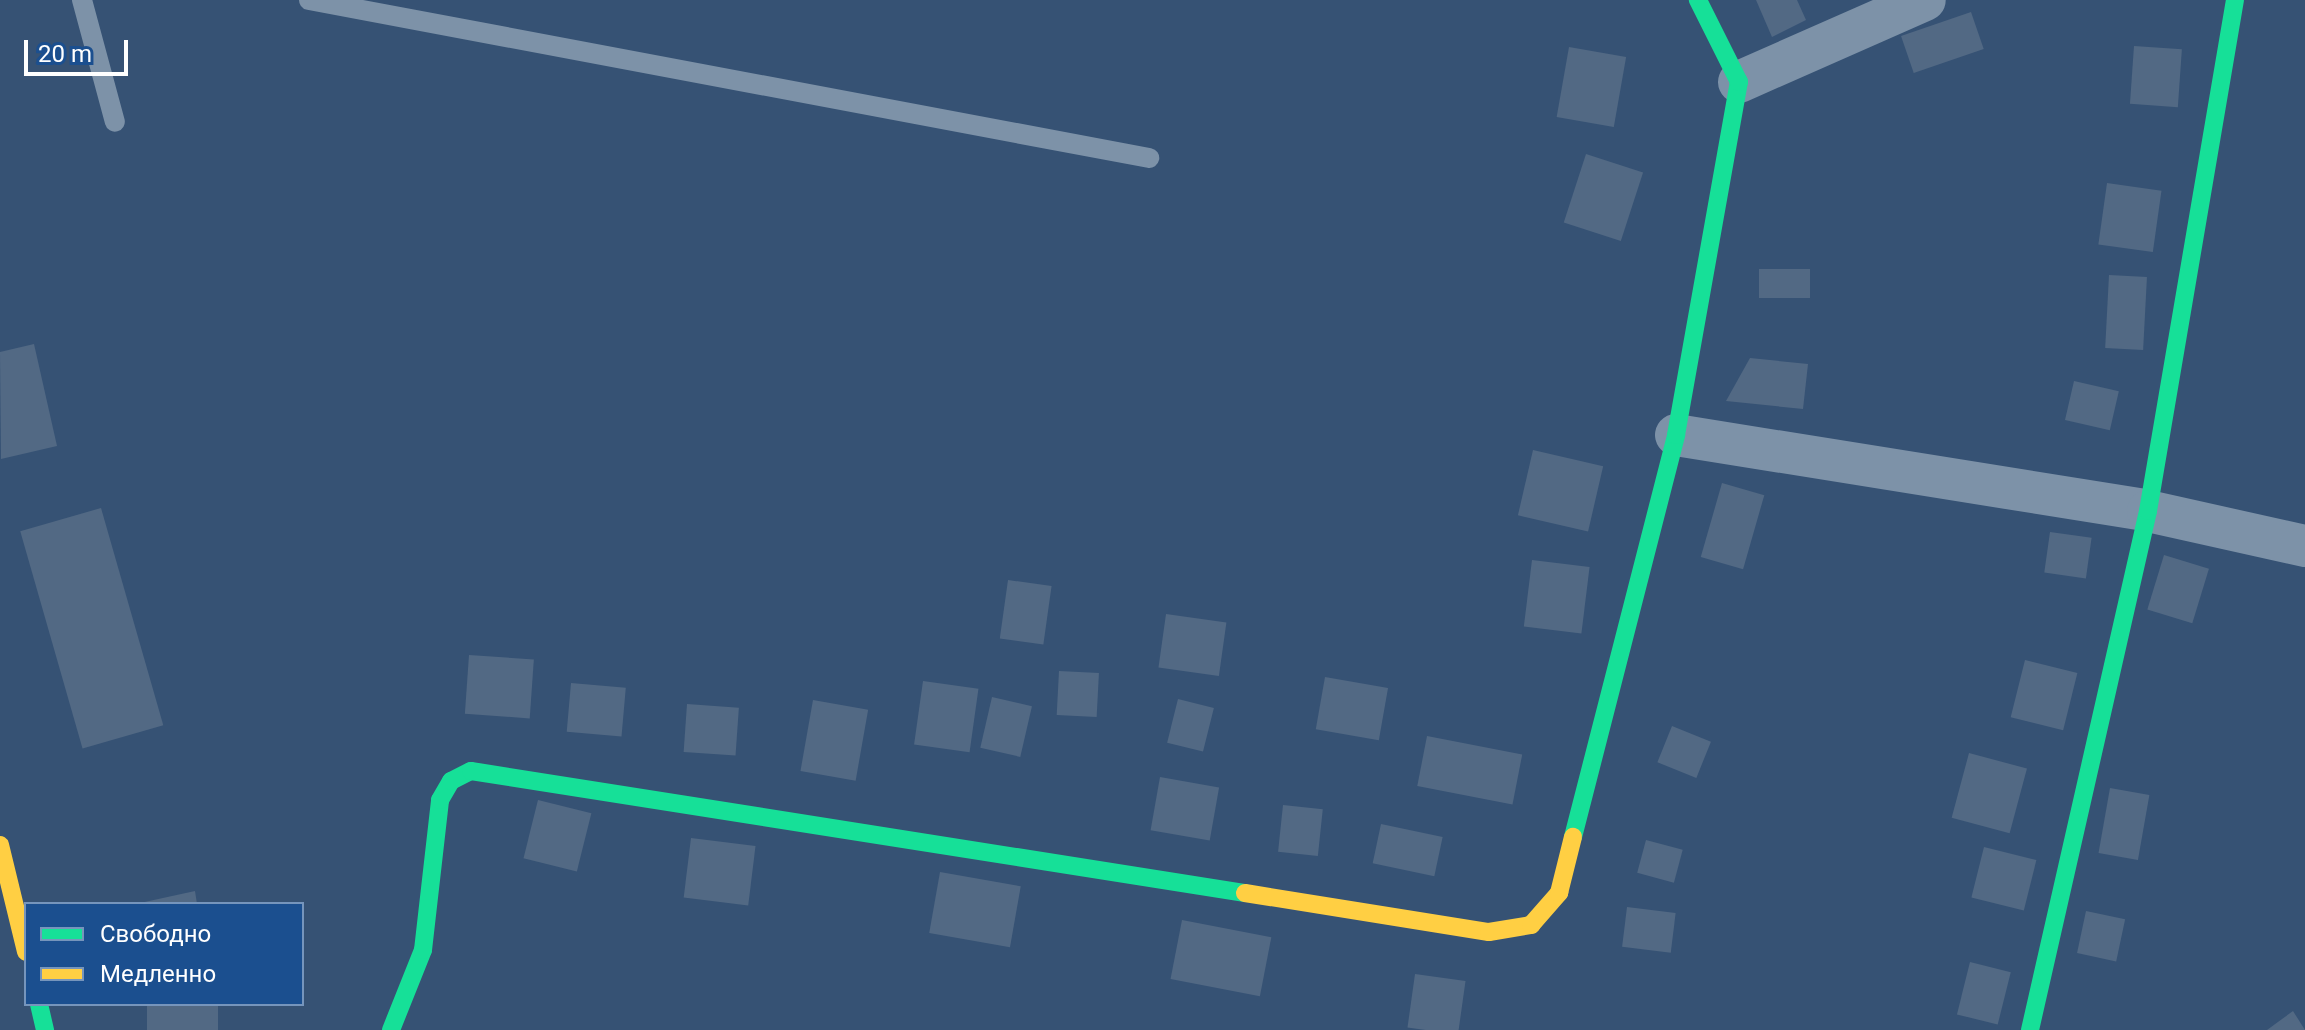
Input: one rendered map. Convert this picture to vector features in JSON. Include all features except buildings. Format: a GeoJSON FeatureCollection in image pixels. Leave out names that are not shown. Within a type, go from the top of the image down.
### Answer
{"type":"FeatureCollection","features":[{"type":"Feature","properties":{"kind":"street"},"geometry":{"type":"LineString","coordinates":[[391,1030],[423,950],[440,800],[451,781],[471,771],[1489,932],[1531,925],[1559,893],[1676,435],[1739,82],[1698,0]]}},
{"type":"Feature","properties":{"kind":"street"},"geometry":{"type":"LineString","coordinates":[[1739,82],[1925,0]]}},
{"type":"Feature","properties":{"kind":"street"},"geometry":{"type":"LineString","coordinates":[[2030,1030],[2148,511],[2235,0]]}},
{"type":"Feature","properties":{"kind":"street"},"geometry":{"type":"LineString","coordinates":[[1676,435],[2148,511],[2305,546]]}},
{"type":"Feature","properties":{"kind":"street"},"geometry":{"type":"LineString","coordinates":[[0,845],[24,944]]}},
{"type":"Feature","properties":{"kind":"street"},"geometry":{"type":"LineString","coordinates":[[39,1006],[45,1030]]}},
{"type":"Feature","properties":{"kind":"lane"},"geometry":{"type":"LineString","coordinates":[[82,0],[115,122]]}},
{"type":"Feature","properties":{"kind":"lane"},"geometry":{"type":"LineString","coordinates":[[309,0],[1149,158]]}},
{"type":"Feature","properties":{"kind":"traffic: fast"},"geometry":{"type":"LineString","coordinates":[[1573,837],[1676,435],[1739,82],[1698,0]]}},
{"type":"Feature","properties":{"kind":"traffic: fast"},"geometry":{"type":"LineString","coordinates":[[2030,1030],[2148,511],[2235,0]]}},
{"type":"Feature","properties":{"kind":"traffic: fast"},"geometry":{"type":"LineString","coordinates":[[391,1030],[423,950],[440,800],[451,781],[471,771],[1245,893]]}},
{"type":"Feature","properties":{"kind":"traffic: fast"},"geometry":{"type":"LineString","coordinates":[[39,1006],[45,1030]]}},
{"type":"Feature","properties":{"kind":"traffic: slow"},"geometry":{"type":"LineString","coordinates":[[1245,893],[1489,932],[1531,925],[1559,893],[1573,837]]}},
{"type":"Feature","properties":{"kind":"traffic: slow"},"geometry":{"type":"LineString","coordinates":[[0,845],[24,944]]}}]}
